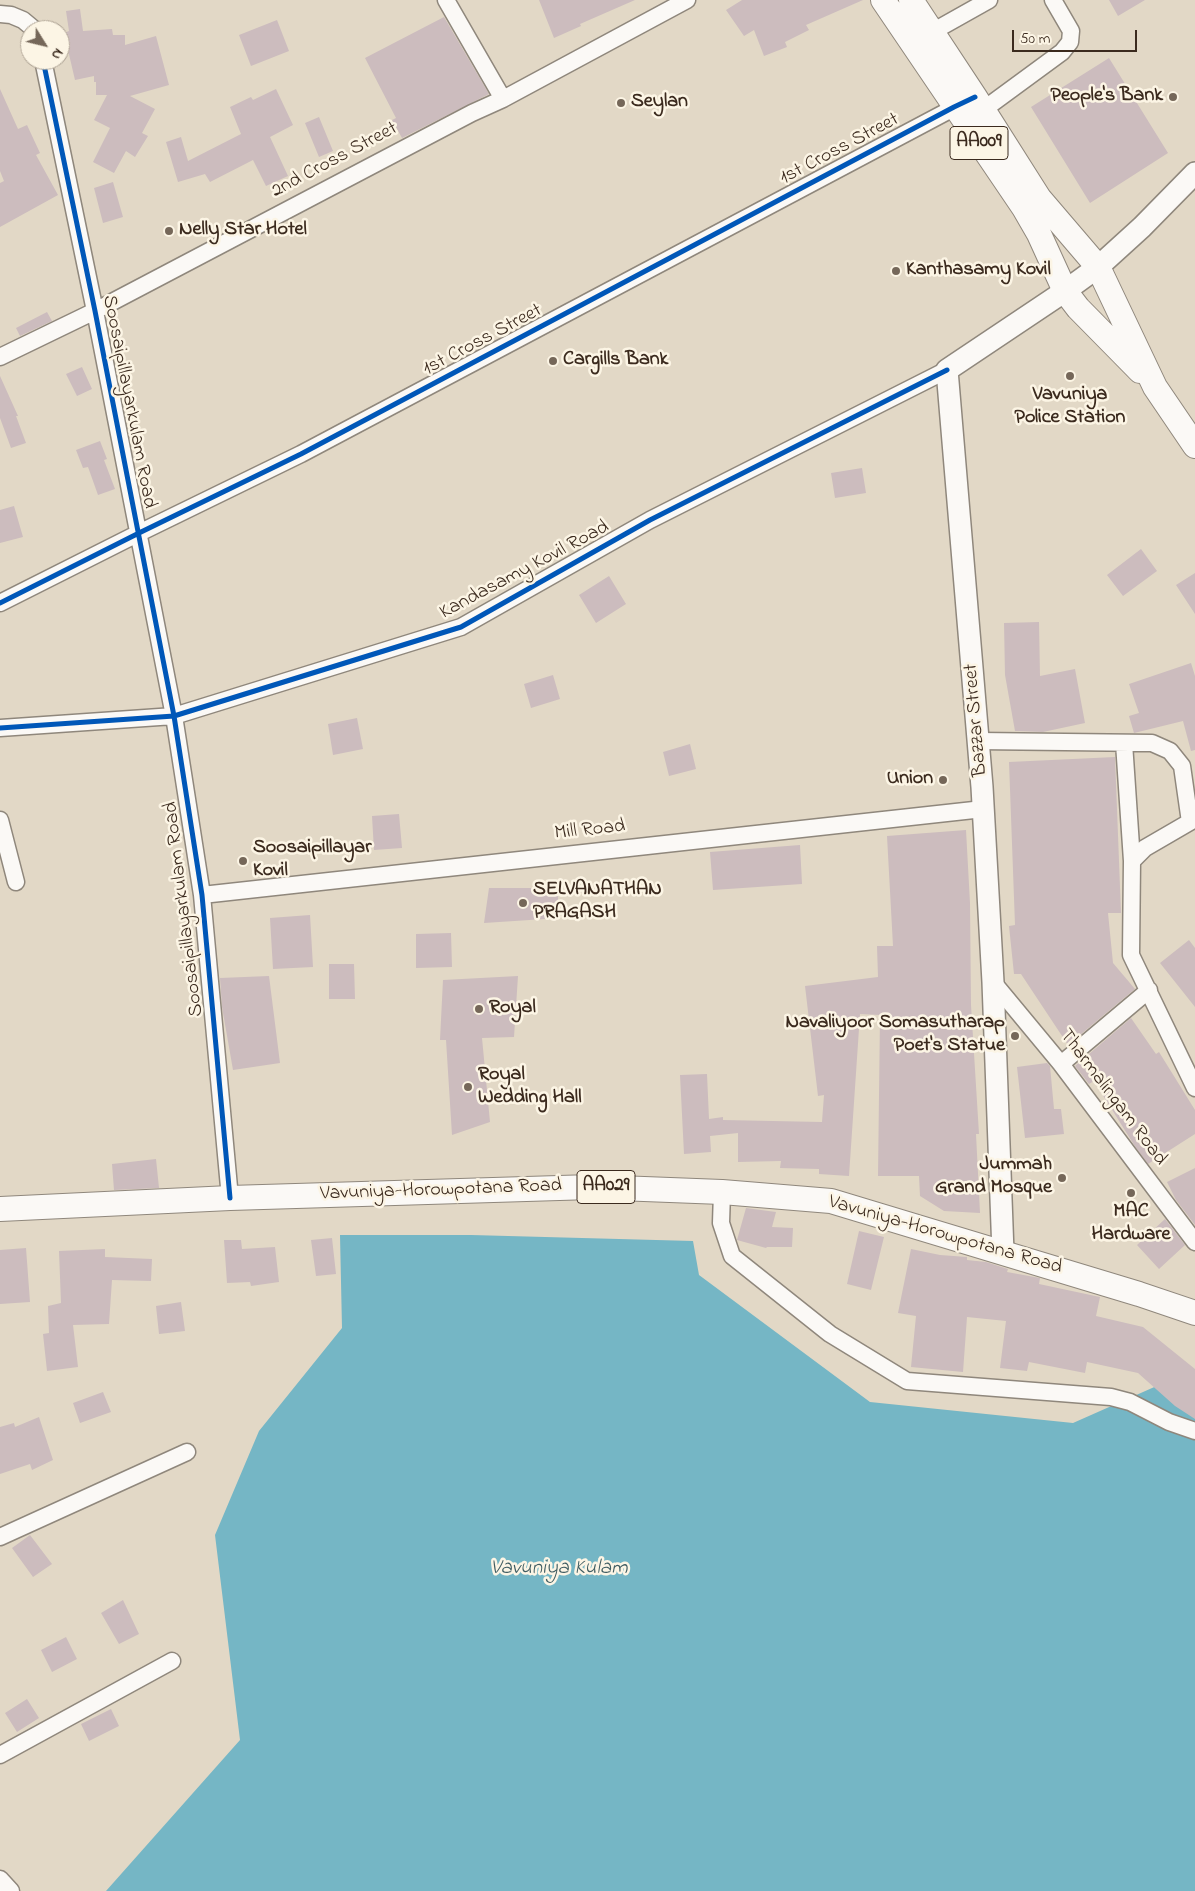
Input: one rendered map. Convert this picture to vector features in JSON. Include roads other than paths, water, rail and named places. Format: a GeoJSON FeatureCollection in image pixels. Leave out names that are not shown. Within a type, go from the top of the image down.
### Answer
{"type":"FeatureCollection","features":[{"type":"Feature","properties":{"kind":"highway","name":"AA009"},"geometry":{"type":"LineString","coordinates":[[883,0],[916,18],[971,104],[1024,208],[1040,234],[1065,291],[1078,308],[1155,387]]}},
{"type":"Feature","properties":{"kind":"highway","name":"AA009"},"geometry":{"type":"LineString","coordinates":[[916,18],[971,104],[1039,198],[1098,266],[1155,387],[1195,446]]}},
{"type":"Feature","properties":{"kind":"highway","name":"Vavuniya-Horowpotana Road"},"geometry":{"type":"LineString","coordinates":[[0,1209],[230,1198],[592,1187],[722,1192],[831,1200],[1195,1313]]}},
{"type":"Feature","properties":{"kind":"main road"},"geometry":{"type":"LineString","coordinates":[[947,370],[1065,291],[1098,266],[1142,227],[1195,173]]}},
{"type":"Feature","properties":{"kind":"main road","name":"Bazzar Street"},"geometry":{"type":"LineString","coordinates":[[947,370],[983,809],[993,982],[1003,1253]]}},
{"type":"Feature","properties":{"kind":"street"},"geometry":{"type":"LineString","coordinates":[[446,0],[503,99]]}},
{"type":"Feature","properties":{"kind":"street","name":"2nd Cross Street"},"geometry":{"type":"LineString","coordinates":[[0,357],[94,311],[454,122],[503,99],[687,0]]}},
{"type":"Feature","properties":{"kind":"street"},"geometry":{"type":"LineString","coordinates":[[916,18],[989,0]]}},
{"type":"Feature","properties":{"kind":"street","name":"1st Cross Street"},"geometry":{"type":"LineString","coordinates":[[0,603],[301,454],[971,104],[1062,52],[1070,42],[1071,31],[1053,0]]}},
{"type":"Feature","properties":{"kind":"street"},"geometry":{"type":"LineString","coordinates":[[0,14],[11,15],[20,20]]}},
{"type":"Feature","properties":{"kind":"street","name":"Soosaipillayarkulam Road"},"geometry":{"type":"LineString","coordinates":[[45,70],[139,533],[174,716],[202,895],[230,1198]]}},
{"type":"Feature","properties":{"kind":"street","name":"Kandasamy Kovil Road"},"geometry":{"type":"LineString","coordinates":[[0,728],[174,716],[461,627],[650,520],[947,370]]}},
{"type":"Feature","properties":{"kind":"street"},"geometry":{"type":"LineString","coordinates":[[978,741],[1152,743],[1170,751],[1182,766],[1193,820],[1145,848],[1132,862]]}},
{"type":"Feature","properties":{"kind":"street"},"geometry":{"type":"LineString","coordinates":[[1124,743],[1132,862],[1131,955],[1195,1088]]}},
{"type":"Feature","properties":{"kind":"street","name":"Mill Road"},"geometry":{"type":"LineString","coordinates":[[202,895],[983,809]]}},
{"type":"Feature","properties":{"kind":"street"},"geometry":{"type":"LineString","coordinates":[[0,820],[16,882]]}},
{"type":"Feature","properties":{"kind":"street","name":"Tharmalingam Road"},"geometry":{"type":"LineString","coordinates":[[993,982],[1061,1064],[1195,1242]]}},
{"type":"Feature","properties":{"kind":"street"},"geometry":{"type":"LineString","coordinates":[[1061,1064],[1149,990]]}},
{"type":"Feature","properties":{"kind":"street"},"geometry":{"type":"LineString","coordinates":[[722,1192],[722,1223],[732,1256],[830,1334],[907,1381],[1111,1397],[1130,1402],[1169,1422],[1195,1431]]}},
{"type":"Feature","properties":{"kind":"street"},"geometry":{"type":"LineString","coordinates":[[0,1536],[187,1452]]}},
{"type":"Feature","properties":{"kind":"street"},"geometry":{"type":"LineString","coordinates":[[0,1755],[172,1661]]}},
{"type":"Feature","properties":{"kind":"street"},"geometry":{"type":"LineString","coordinates":[[0,1879],[12,1891]]}},
{"type":"Feature","properties":{"kind":"water","name":"Vavuniya Kulam"},"geometry":{"type":"Polygon","coordinates":[[[340,1235],[471,1235],[693,1241],[699,1275],[870,1402],[1073,1423],[1195,1369],[1195,1891],[106,1891],[240,1740],[215,1535],[259,1431],[342,1328],[340,1235]]]}},
{"type":"Feature","properties":{"kind":"place","name":"People's Bank"},"geometry":{"type":"Point","coordinates":[1173,97]}},
{"type":"Feature","properties":{"kind":"place","name":"Seylan"},"geometry":{"type":"Point","coordinates":[621,103]}},
{"type":"Feature","properties":{"kind":"place","name":"Nelly Star Hotel"},"geometry":{"type":"Point","coordinates":[169,231]}},
{"type":"Feature","properties":{"kind":"place","name":"Kanthasamy Kovil"},"geometry":{"type":"Point","coordinates":[896,271]}},
{"type":"Feature","properties":{"kind":"place","name":"Cargills Bank"},"geometry":{"type":"Point","coordinates":[553,361]}},
{"type":"Feature","properties":{"kind":"place","name":"Vavuniya Police Station"},"geometry":{"type":"Point","coordinates":[1070,376]}},
{"type":"Feature","properties":{"kind":"place","name":"Union"},"geometry":{"type":"Point","coordinates":[943,780]}},
{"type":"Feature","properties":{"kind":"place","name":"Soosaipillayar Kovil"},"geometry":{"type":"Point","coordinates":[243,861]}},
{"type":"Feature","properties":{"kind":"place","name":"SELVANATHAN PRAGASH"},"geometry":{"type":"Point","coordinates":[523,903]}},
{"type":"Feature","properties":{"kind":"place","name":"Royal"},"geometry":{"type":"Point","coordinates":[479,1009]}},
{"type":"Feature","properties":{"kind":"place","name":"Navaliyoor Somasutharap Poet's Statue"},"geometry":{"type":"Point","coordinates":[1015,1036]}},
{"type":"Feature","properties":{"kind":"place","name":"Royal Wedding Hall"},"geometry":{"type":"Point","coordinates":[468,1087]}},
{"type":"Feature","properties":{"kind":"place","name":"Jummah Grand Mosque"},"geometry":{"type":"Point","coordinates":[1062,1178]}},
{"type":"Feature","properties":{"kind":"place","name":"MAC Hardware"},"geometry":{"type":"Point","coordinates":[1131,1193]}}]}
